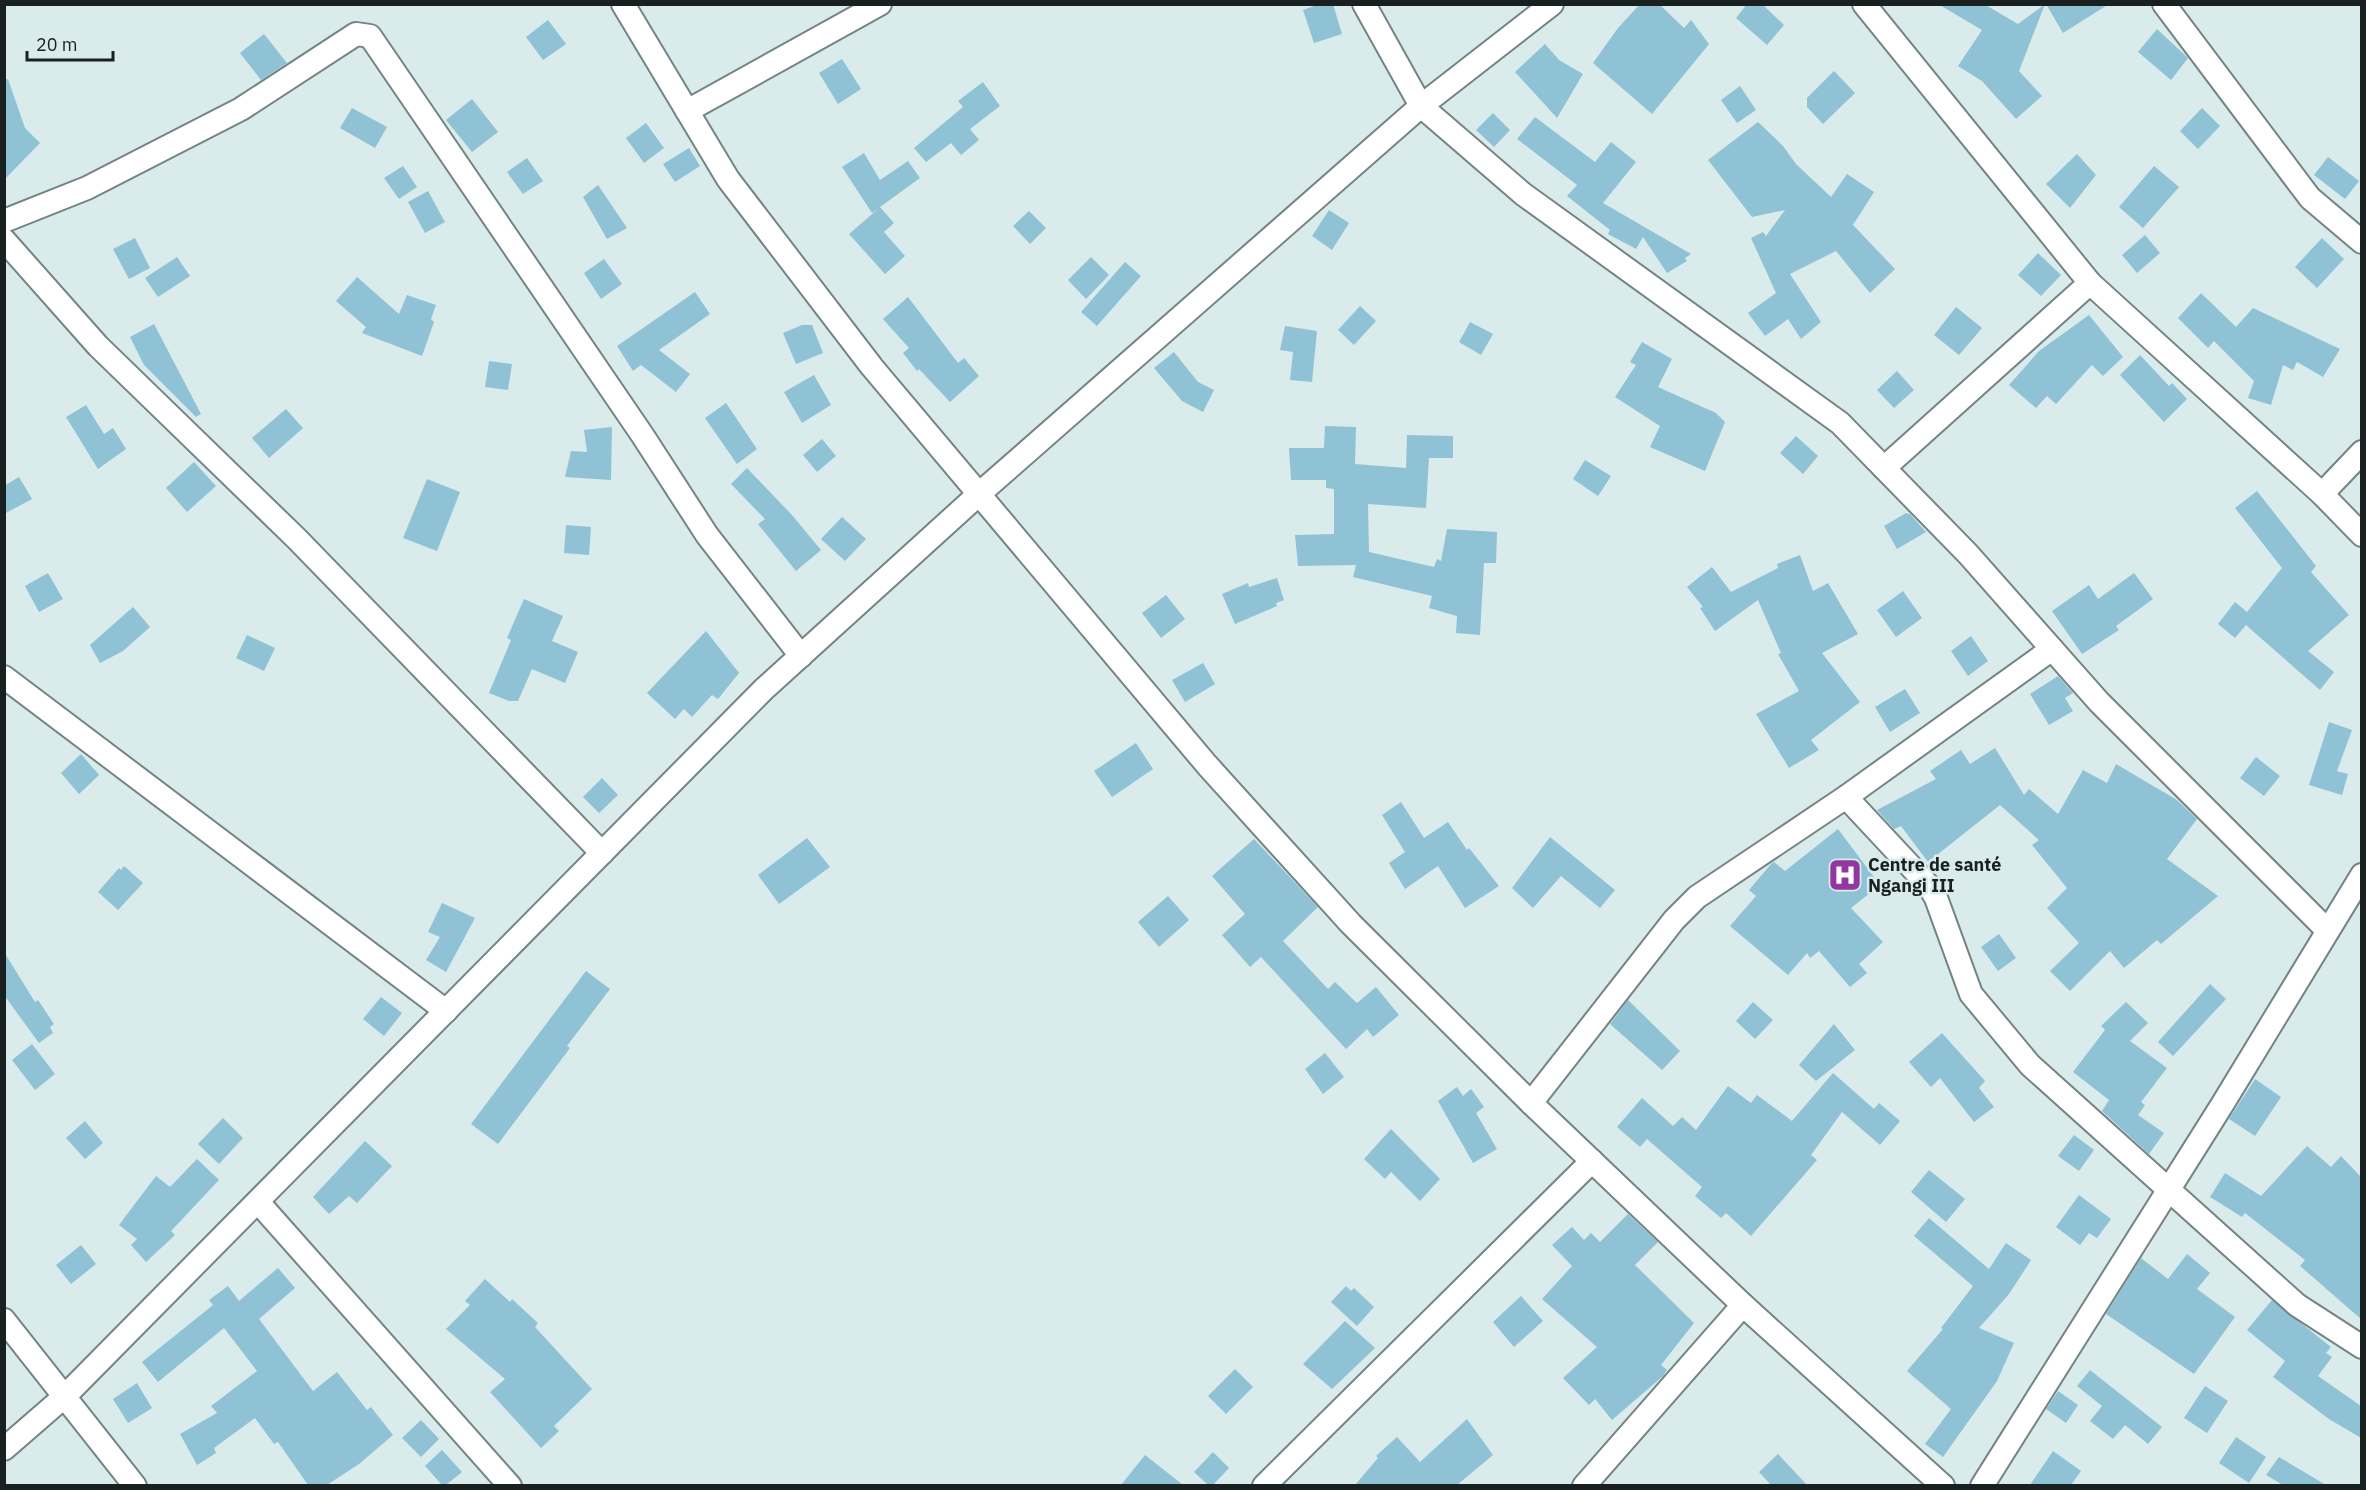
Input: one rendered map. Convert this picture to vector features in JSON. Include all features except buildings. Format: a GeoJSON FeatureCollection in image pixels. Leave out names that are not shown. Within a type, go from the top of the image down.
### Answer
{"type":"FeatureCollection","features":[{"type":"Feature","properties":{"kind":"street"},"geometry":{"type":"LineString","coordinates":[[623,4],[728,179],[872,367],[1207,765],[1335,907],[1531,1103],[1743,1305],[1943,1485]]}},
{"type":"Feature","properties":{"kind":"street"},"geometry":{"type":"LineString","coordinates":[[687,111],[880,4]]}},
{"type":"Feature","properties":{"kind":"street"},"geometry":{"type":"LineString","coordinates":[[1364,4],[1421,106],[1523,194],[1823,409],[1968,554],[2099,702],[2327,930]]}},
{"type":"Feature","properties":{"kind":"street"},"geometry":{"type":"LineString","coordinates":[[4,1449],[65,1396],[764,689],[979,494],[1421,106],[1552,4]]}},
{"type":"Feature","properties":{"kind":"street"},"geometry":{"type":"LineString","coordinates":[[1864,4],[2090,283],[2322,494],[2361,535]]}},
{"type":"Feature","properties":{"kind":"street"},"geometry":{"type":"LineString","coordinates":[[2164,4],[2310,198],[2361,242]]}},
{"type":"Feature","properties":{"kind":"street"},"geometry":{"type":"LineString","coordinates":[[4,221],[87,188],[241,109],[356,34],[370,36],[644,436],[707,535],[801,656]]}},
{"type":"Feature","properties":{"kind":"street"},"geometry":{"type":"LineString","coordinates":[[4,240],[99,346],[297,539],[602,853]]}},
{"type":"Feature","properties":{"kind":"street"},"geometry":{"type":"LineString","coordinates":[[1884,468],[2090,283]]}},
{"type":"Feature","properties":{"kind":"street"},"geometry":{"type":"LineString","coordinates":[[2322,494],[2361,452]]}},
{"type":"Feature","properties":{"kind":"street"},"geometry":{"type":"LineString","coordinates":[[1531,1103],[1674,920],[1689,905],[1846,797],[2052,649]]}},
{"type":"Feature","properties":{"kind":"street"},"geometry":{"type":"LineString","coordinates":[[4,677],[446,1011]]}},
{"type":"Feature","properties":{"kind":"street"},"geometry":{"type":"LineString","coordinates":[[1846,797],[1929,886],[1936,898],[1971,994],[1981,1010],[2030,1065],[2297,1305],[2361,1347]]}},
{"type":"Feature","properties":{"kind":"street"},"geometry":{"type":"LineString","coordinates":[[1982,1485],[2169,1190],[2361,875]]}},
{"type":"Feature","properties":{"kind":"street"},"geometry":{"type":"LineString","coordinates":[[1264,1485],[1592,1161]]}},
{"type":"Feature","properties":{"kind":"street"},"geometry":{"type":"LineString","coordinates":[[258,1202],[510,1485]]}},
{"type":"Feature","properties":{"kind":"street"},"geometry":{"type":"LineString","coordinates":[[1584,1485],[1743,1305]]}},
{"type":"Feature","properties":{"kind":"street"},"geometry":{"type":"LineString","coordinates":[[4,1320],[135,1485]]}},
{"type":"Feature","properties":{"kind":"place","name":"Centre de santé Ngangi III"},"geometry":{"type":"Point","coordinates":[1845,875]}}]}
